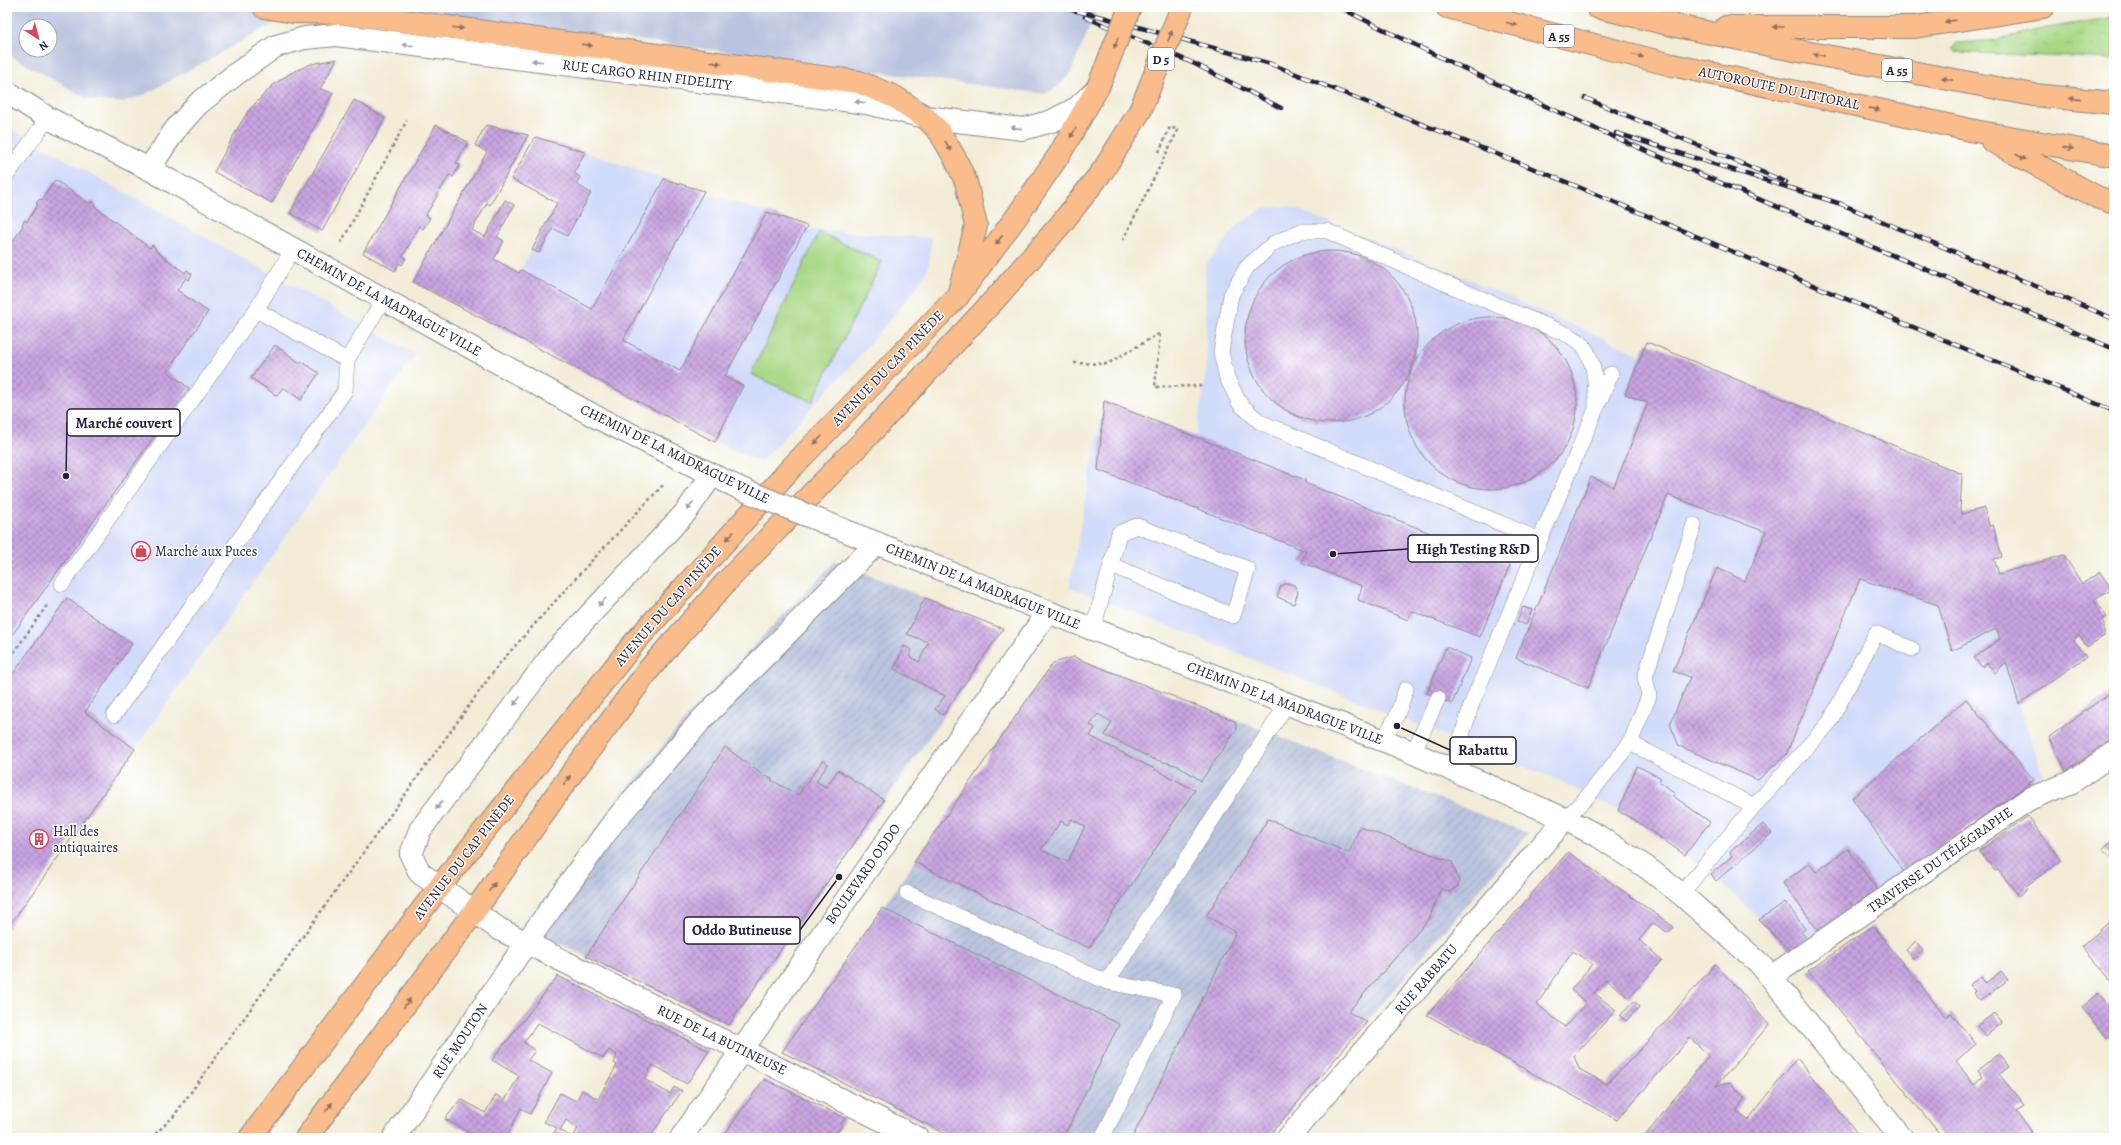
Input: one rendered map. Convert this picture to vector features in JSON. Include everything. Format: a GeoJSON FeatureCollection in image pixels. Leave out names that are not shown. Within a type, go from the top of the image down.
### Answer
{"type":"FeatureCollection","features":[{"type":"Feature","properties":{"kind":"main road"},"geometry":{"type":"LineString","coordinates":[[264,7],[294,12],[344,14],[859,82],[895,98],[925,117],[939,132],[955,158],[966,182],[976,226],[958,296]]}},
{"type":"Feature","properties":{"kind":"main road","name":"RUE CARGO RHIN FIDELITY"},"geometry":{"type":"LineString","coordinates":[[1098,87],[1130,7]]}},
{"type":"Feature","properties":{"kind":"main road","name":"AVENUE DU CAP PINÈDE"},"geometry":{"type":"LineString","coordinates":[[306,1138],[474,912],[561,788],[650,668],[726,581],[866,438],[1011,281],[1061,224],[1104,169],[1140,111],[1182,7]]}},
{"type":"Feature","properties":{"kind":"main road","name":"AUTOROUTE DU LITTORAL"},"geometry":{"type":"LineString","coordinates":[[1447,7],[1672,65],[1975,132],[2114,156]]}},
{"type":"Feature","properties":{"kind":"main road","name":"A 55"},"geometry":{"type":"LineString","coordinates":[[1597,7],[1681,27],[2034,95],[2114,103]]}},
{"type":"Feature","properties":{"kind":"main road"},"geometry":{"type":"LineString","coordinates":[[1681,27],[1915,27],[2044,7]]}},
{"type":"Feature","properties":{"kind":"main road","name":"AVENUE DU CAP PINÈDE"},"geometry":{"type":"LineString","coordinates":[[250,1138],[440,886],[634,643],[792,467],[958,296],[1017,216],[1059,155],[1098,87]]}},
{"type":"Feature","properties":{"kind":"main road"},"geometry":{"type":"LineString","coordinates":[[1975,132],[2097,197],[2114,203]]}},
{"type":"Feature","properties":{"kind":"street","name":"RUE CARGO RHIN FIDELITY"},"geometry":{"type":"LineString","coordinates":[[150,169],[175,130],[198,104],[236,74],[276,46],[305,38],[336,35],[867,103],[925,117],[1022,129],[1052,121],[1077,108],[1098,87]]}},
{"type":"Feature","properties":{"kind":"street","name":"CHEMIN DE LA MADRAGUE VILLE"},"geometry":{"type":"LineString","coordinates":[[7,92],[48,118],[150,169],[330,268],[383,300],[598,418],[739,488],[1048,612],[1413,753],[1565,819],[1598,836],[1640,863],[1682,894],[1758,962],[1902,1138]]}},
{"type":"Feature","properties":{"kind":"street","name":"RUE DE LA BUTINEUSE"},"geometry":{"type":"LineString","coordinates":[[712,475],[686,512],[552,654],[420,830],[411,855],[420,873],[499,929],[918,1138]]}},
{"type":"Feature","properties":{"kind":"street","name":"RUE MOUTON"},"geometry":{"type":"LineString","coordinates":[[394,1138],[526,943],[613,823],[702,719],[877,544]]}},
{"type":"Feature","properties":{"kind":"street","name":"BOULEVARD ODDO"},"geometry":{"type":"LineString","coordinates":[[681,1138],[909,809],[1048,612]]}},
{"type":"Feature","properties":{"kind":"street","name":"TRAVERSE DU TÉLÉGRAPHE"},"geometry":{"type":"LineString","coordinates":[[1771,977],[2029,799],[2072,782],[2114,753]]}},
{"type":"Feature","properties":{"kind":"street","name":"RUE RABBATU"},"geometry":{"type":"LineString","coordinates":[[1288,1138],[1565,819]]}},
{"type":"Feature","properties":{"kind":"lane"},"geometry":{"type":"LineString","coordinates":[[7,175],[48,118]]}},
{"type":"Feature","properties":{"kind":"lane"},"geometry":{"type":"LineString","coordinates":[[1540,540],[1260,422],[1240,404],[1227,378],[1221,352],[1231,295],[1247,267],[1274,243],[1301,231],[1327,231],[1571,337],[1581,343],[1590,358],[1596,385],[1596,408]]}},
{"type":"Feature","properties":{"kind":"lane"},"geometry":{"type":"LineString","coordinates":[[62,584],[256,310],[293,249]]}},
{"type":"Feature","properties":{"kind":"lane"},"geometry":{"type":"LineString","coordinates":[[114,715],[345,391],[347,360],[383,300]]}},
{"type":"Feature","properties":{"kind":"lane"},"geometry":{"type":"LineString","coordinates":[[256,310],[347,360]]}},
{"type":"Feature","properties":{"kind":"lane"},"geometry":{"type":"LineString","coordinates":[[1451,770],[1472,703],[1611,374]]}},
{"type":"Feature","properties":{"kind":"lane"},"geometry":{"type":"LineString","coordinates":[[1565,819],[1588,796],[1630,743],[1649,696],[1644,677],[1694,525]]}},
{"type":"Feature","properties":{"kind":"lane"},"geometry":{"type":"LineString","coordinates":[[1093,629],[1119,533],[1137,526],[1248,569],[1233,616],[1111,565]]}},
{"type":"Feature","properties":{"kind":"lane"},"geometry":{"type":"LineString","coordinates":[[1682,894],[1754,806],[1830,723],[1876,633],[1912,649]]}},
{"type":"Feature","properties":{"kind":"lane"},"geometry":{"type":"LineString","coordinates":[[1383,741],[1397,715],[1406,689]]}},
{"type":"Feature","properties":{"kind":"lane"},"geometry":{"type":"LineString","coordinates":[[1413,753],[1438,698]]}},
{"type":"Feature","properties":{"kind":"lane"},"geometry":{"type":"LineString","coordinates":[[1107,982],[1287,704]]}},
{"type":"Feature","properties":{"kind":"lane"},"geometry":{"type":"LineString","coordinates":[[1630,743],[1754,806]]}},
{"type":"Feature","properties":{"kind":"lane"},"geometry":{"type":"LineString","coordinates":[[907,893],[1107,982],[1174,995],[1102,1138]]}},
{"type":"Feature","properties":{"kind":"path"},"geometry":{"type":"LineString","coordinates":[[342,241],[407,120]]}},
{"type":"Feature","properties":{"kind":"path"},"geometry":{"type":"LineString","coordinates":[[1123,240],[1178,130],[1170,127],[1158,154]]}},
{"type":"Feature","properties":{"kind":"path"},"geometry":{"type":"LineString","coordinates":[[1074,363],[1107,364],[1160,333],[1155,387],[1198,387]]}},
{"type":"Feature","properties":{"kind":"path"},"geometry":{"type":"LineString","coordinates":[[7,662],[62,584]]}},
{"type":"Feature","properties":{"kind":"shaded area"},"geometry":{"type":"Polygon","coordinates":[[[7,7],[304,7],[144,95],[122,102],[88,99],[7,54],[7,7]]]}},
{"type":"Feature","properties":{"kind":"shaded area"},"geometry":{"type":"Polygon","coordinates":[[[389,7],[1098,7],[1070,74],[1058,87],[1045,94],[389,7]]]}},
{"type":"Feature","properties":{"kind":"shaded area","name":"Marché aux Puces"},"geometry":{"type":"Polygon","coordinates":[[[7,127],[415,354],[7,929],[7,127]]]}},
{"type":"Feature","properties":{"kind":"shaded area"},"geometry":{"type":"Polygon","coordinates":[[[585,152],[816,230],[932,238],[928,268],[914,291],[854,362],[761,462],[715,442],[492,323],[585,152]]]}},
{"type":"Feature","properties":{"kind":"shaded area"},"geometry":{"type":"Polygon","coordinates":[[[1289,206],[1459,275],[1641,355],[1647,342],[1962,474],[1960,510],[2002,651],[2042,774],[1791,952],[1744,904],[1711,874],[1635,820],[1556,779],[1069,587],[1104,401],[1196,436],[1207,368],[1205,266],[1238,225],[1264,208],[1289,206]]]}},
{"type":"Feature","properties":{"kind":"shaded area"},"geometry":{"type":"Polygon","coordinates":[[[835,561],[925,598],[908,634],[978,667],[729,1025],[525,927],[613,805],[695,708],[835,561]]]}},
{"type":"Feature","properties":{"kind":"shaded area"},"geometry":{"type":"Polygon","coordinates":[[[1074,657],[1528,833],[1267,1138],[954,1138],[782,1052],[1053,663],[1074,657]]]}},
{"type":"Feature","properties":{"kind":"green space"},"geometry":{"type":"Polygon","coordinates":[[[2114,17],[2114,59],[1955,52],[1952,49],[1957,43],[1995,40],[2047,28],[2114,17]]]}},
{"type":"Feature","properties":{"kind":"green space"},"geometry":{"type":"Polygon","coordinates":[[[819,232],[882,262],[812,402],[751,374],[819,232]]]}},
{"type":"Feature","properties":{"kind":"building"},"geometry":{"type":"Polygon","coordinates":[[[337,59],[320,89],[333,93],[272,203],[214,172],[240,124],[250,109],[273,85],[291,73],[311,64],[337,59]]]}},
{"type":"Feature","properties":{"kind":"building"},"geometry":{"type":"Polygon","coordinates":[[[354,100],[385,118],[322,231],[290,213],[354,100]]]}},
{"type":"Feature","properties":{"kind":"building"},"geometry":{"type":"Polygon","coordinates":[[[436,125],[468,142],[456,163],[460,165],[453,177],[449,175],[426,215],[430,218],[423,229],[419,226],[403,256],[406,258],[402,265],[399,263],[395,271],[363,253],[436,125]]]}},
{"type":"Feature","properties":{"kind":"building"},"geometry":{"type":"Polygon","coordinates":[[[486,125],[528,135],[490,205],[487,203],[472,230],[485,237],[505,200],[514,205],[497,237],[504,241],[494,259],[519,273],[521,270],[592,309],[664,179],[704,191],[623,340],[680,371],[767,212],[807,226],[725,376],[743,386],[715,442],[413,282],[487,152],[475,145],[486,125]]]}},
{"type":"Feature","properties":{"kind":"building"},"geometry":{"type":"Polygon","coordinates":[[[535,137],[585,152],[574,173],[580,177],[576,184],[591,193],[567,236],[553,228],[539,253],[532,250],[557,203],[511,179],[535,137]]]}},
{"type":"Feature","properties":{"kind":"building"},"geometry":{"type":"Polygon","coordinates":[[[55,180],[90,204],[92,201],[96,204],[94,206],[150,248],[152,245],[156,248],[155,250],[185,273],[187,270],[192,274],[189,280],[186,278],[177,290],[208,312],[167,371],[189,388],[7,642],[7,249],[9,247],[7,243],[9,241],[12,243],[23,226],[22,224],[25,220],[27,222],[38,204],[36,203],[40,199],[42,200],[55,180]]]}},
{"type":"Feature","properties":{"kind":"building"},"geometry":{"type":"Polygon","coordinates":[[[1323,251],[1339,251],[1372,261],[1392,276],[1407,296],[1415,320],[1417,337],[1415,354],[1407,378],[1392,398],[1372,413],[1356,419],[1339,423],[1323,423],[1290,413],[1270,398],[1265,392],[1255,378],[1249,362],[1245,345],[1245,329],[1255,296],[1270,276],[1276,271],[1290,261],[1306,255],[1323,251]]]}},
{"type":"Feature","properties":{"kind":"building"},"geometry":{"type":"Polygon","coordinates":[[[1483,317],[1499,317],[1516,320],[1532,327],[1546,336],[1558,348],[1567,362],[1574,378],[1577,403],[1576,420],[1571,436],[1558,458],[1546,470],[1532,479],[1516,486],[1499,489],[1483,489],[1466,486],[1450,479],[1436,470],[1424,458],[1415,444],[1408,428],[1405,411],[1405,395],[1408,378],[1415,362],[1424,348],[1436,336],[1450,327],[1466,320],[1483,317]]]}},
{"type":"Feature","properties":{"kind":"building"},"geometry":{"type":"Polygon","coordinates":[[[1647,342],[1962,474],[1960,510],[1962,514],[1985,508],[1989,526],[1993,525],[2002,557],[1994,559],[1999,574],[2064,555],[2082,584],[2100,572],[2112,590],[2094,600],[2107,617],[2102,620],[2104,623],[2104,636],[2087,647],[2079,635],[2074,640],[2086,657],[2019,704],[2006,662],[1995,673],[1987,663],[1982,667],[1974,658],[2000,639],[1996,629],[1952,651],[1938,605],[1860,579],[1786,755],[1758,780],[1679,746],[1670,724],[1690,677],[1673,671],[1717,568],[1745,581],[1766,532],[1668,495],[1588,688],[1516,658],[1591,477],[1614,487],[1648,403],[1625,394],[1647,342]]]}},
{"type":"Feature","properties":{"kind":"building"},"geometry":{"type":"Polygon","coordinates":[[[275,345],[300,363],[301,361],[319,373],[301,400],[283,387],[277,396],[251,378],[275,345]]]}},
{"type":"Feature","properties":{"kind":"building"},"geometry":{"type":"Polygon","coordinates":[[[1104,401],[1305,480],[1305,483],[1510,565],[1480,637],[1411,611],[1408,620],[1358,600],[1362,586],[1301,562],[1306,551],[1098,470],[1104,401]]]}},
{"type":"Feature","properties":{"kind":"building"},"geometry":{"type":"Polygon","coordinates":[[[1287,583],[1294,585],[1298,592],[1294,604],[1277,597],[1281,586],[1287,583]]]}},
{"type":"Feature","properties":{"kind":"building","name":"Hall des antiquaires"},"geometry":{"type":"Polygon","coordinates":[[[67,598],[132,644],[85,712],[135,749],[7,929],[7,682],[67,598]]]}},
{"type":"Feature","properties":{"kind":"building"},"geometry":{"type":"Polygon","coordinates":[[[925,598],[1003,629],[943,715],[935,709],[945,696],[894,669],[904,646],[912,650],[909,656],[919,662],[928,642],[907,634],[925,598]]]}},
{"type":"Feature","properties":{"kind":"building"},"geometry":{"type":"Polygon","coordinates":[[[1523,607],[1532,610],[1526,625],[1517,621],[1523,607]]]}},
{"type":"Feature","properties":{"kind":"building"},"geometry":{"type":"Polygon","coordinates":[[[1446,647],[1471,658],[1452,704],[1427,693],[1446,647]]]}},
{"type":"Feature","properties":{"kind":"building"},"geometry":{"type":"Polygon","coordinates":[[[1074,657],[1235,721],[1237,729],[1201,781],[1179,766],[1153,759],[1105,735],[1112,722],[1098,714],[1090,725],[1095,728],[1090,736],[1195,790],[1089,948],[914,862],[1053,663],[1074,657]],[[1071,819],[1068,825],[1061,821],[1041,850],[1068,862],[1085,826],[1071,819]]]}},
{"type":"Feature","properties":{"kind":"building"},"geometry":{"type":"Polygon","coordinates":[[[2114,690],[2114,737],[2066,771],[2049,737],[2114,690]]]}},
{"type":"Feature","properties":{"kind":"building"},"geometry":{"type":"Polygon","coordinates":[[[1966,699],[2034,780],[1904,872],[1852,798],[1966,699]]]}},
{"type":"Feature","properties":{"kind":"building"},"geometry":{"type":"Polygon","coordinates":[[[725,747],[764,775],[772,778],[771,780],[798,795],[823,760],[828,764],[816,781],[826,787],[838,770],[884,800],[729,1025],[586,956],[725,747]]]}},
{"type":"Feature","properties":{"kind":"building"},"geometry":{"type":"Polygon","coordinates":[[[1637,766],[1661,778],[1659,781],[1675,793],[1673,796],[1710,822],[1685,855],[1635,820],[1618,811],[1637,766]]]}},
{"type":"Feature","properties":{"kind":"building"},"geometry":{"type":"Polygon","coordinates":[[[2028,816],[2061,861],[2026,886],[2028,888],[2020,897],[1998,870],[1995,871],[1979,851],[2028,816]]]}},
{"type":"Feature","properties":{"kind":"building"},"geometry":{"type":"Polygon","coordinates":[[[1268,819],[1349,853],[1360,827],[1452,862],[1459,881],[1457,887],[1449,892],[1441,888],[1429,919],[1348,1012],[1367,1022],[1267,1138],[1132,1138],[1236,932],[1206,916],[1268,819]]]}},
{"type":"Feature","properties":{"kind":"building"},"geometry":{"type":"Polygon","coordinates":[[[1763,824],[1772,833],[1716,881],[1711,874],[1732,856],[1730,852],[1763,824]]]}},
{"type":"Feature","properties":{"kind":"building"},"geometry":{"type":"Polygon","coordinates":[[[2114,839],[2114,860],[2103,848],[2114,839]]]}},
{"type":"Feature","properties":{"kind":"building"},"geometry":{"type":"Polygon","coordinates":[[[1848,849],[1878,891],[1819,932],[1783,883],[1809,863],[1816,872],[1848,849]]]}},
{"type":"Feature","properties":{"kind":"building"},"geometry":{"type":"Polygon","coordinates":[[[1568,852],[1674,927],[1669,933],[1653,923],[1639,940],[1662,960],[1629,998],[1606,979],[1594,993],[1616,1010],[1574,1056],[1579,1069],[1607,1084],[1655,1034],[1715,964],[1769,1025],[1716,1086],[1730,1083],[1745,1098],[1736,1111],[1748,1120],[1797,1058],[1861,1138],[1650,1138],[1646,1135],[1709,1055],[1690,1038],[1617,1120],[1427,1015],[1568,852]],[[1573,951],[1537,1004],[1565,1027],[1586,1003],[1571,990],[1592,964],[1573,951]]]}},
{"type":"Feature","properties":{"kind":"building"},"geometry":{"type":"Polygon","coordinates":[[[1785,902],[1805,929],[1801,932],[1808,940],[1791,952],[1759,920],[1785,902]]]}},
{"type":"Feature","properties":{"kind":"building"},"geometry":{"type":"Polygon","coordinates":[[[882,908],[1119,1024],[1063,1138],[954,1138],[782,1052],[882,908]]]}},
{"type":"Feature","properties":{"kind":"building"},"geometry":{"type":"Polygon","coordinates":[[[2114,918],[2114,975],[2109,979],[2081,947],[2114,918]]]}},
{"type":"Feature","properties":{"kind":"building"},"geometry":{"type":"Polygon","coordinates":[[[1873,926],[1946,1017],[1951,1013],[1976,1044],[1956,1061],[1974,1085],[1983,1077],[1978,1070],[1999,1053],[2008,1067],[1999,1074],[2024,1105],[2016,1110],[2036,1138],[1943,1138],[1808,971],[1873,926]]]}},
{"type":"Feature","properties":{"kind":"building"},"geometry":{"type":"Polygon","coordinates":[[[1916,941],[1923,951],[1913,959],[1906,950],[1916,941]]]}},
{"type":"Feature","properties":{"kind":"building"},"geometry":{"type":"Polygon","coordinates":[[[2001,971],[2008,980],[1980,1001],[1973,993],[1975,991],[1969,985],[1981,977],[1986,984],[2001,971]]]}},
{"type":"Feature","properties":{"kind":"building"},"geometry":{"type":"Polygon","coordinates":[[[558,976],[709,1051],[687,1084],[653,1065],[644,1079],[670,1094],[674,1087],[682,1091],[649,1138],[573,1138],[551,1138],[557,1128],[544,1122],[560,1093],[576,1101],[582,1090],[598,1099],[617,1065],[614,1063],[617,1055],[609,1050],[603,1058],[538,1023],[524,1042],[535,1051],[528,1060],[552,1073],[530,1114],[521,1108],[506,1138],[479,1138],[445,1119],[461,1099],[485,1113],[496,1095],[505,1100],[519,1076],[492,1060],[558,976]],[[566,1120],[560,1130],[573,1138],[578,1128],[566,1120]]]}},
{"type":"Feature","properties":{"kind":"building"},"geometry":{"type":"Polygon","coordinates":[[[2098,993],[2114,1012],[2114,1032],[2107,1038],[2082,1007],[2098,993]]]}},
{"type":"Feature","properties":{"kind":"building"},"geometry":{"type":"Polygon","coordinates":[[[1634,1001],[1639,1007],[1626,1021],[1620,1016],[1634,1001]]]}},
{"type":"Feature","properties":{"kind":"building"},"geometry":{"type":"Polygon","coordinates":[[[1994,1013],[2002,1023],[1986,1036],[1977,1026],[1994,1013]]]}},
{"type":"Feature","properties":{"kind":"building"},"geometry":{"type":"Polygon","coordinates":[[[764,1079],[845,1118],[835,1137],[838,1138],[722,1138],[764,1079]]]}},
{"type":"Feature","properties":{"kind":"railway"},"geometry":{"type":"LineString","coordinates":[[1060,7],[1102,17],[1271,64],[1552,176],[2114,411]]}},
{"type":"Feature","properties":{"kind":"railway"},"geometry":{"type":"LineString","coordinates":[[1339,7],[1434,54],[1627,142],[2114,349]]}},
{"type":"Feature","properties":{"kind":"railway"},"geometry":{"type":"LineString","coordinates":[[1085,17],[1195,64],[1281,108]]}},
{"type":"Feature","properties":{"kind":"railway"},"geometry":{"type":"LineString","coordinates":[[1585,98],[1786,182]]}},
{"type":"Feature","properties":{"kind":"railway"},"geometry":{"type":"LineString","coordinates":[[1616,133],[1841,204],[2114,319]]}},
{"type":"Feature","properties":{"kind":"place","name":"Marché couvert"},"geometry":{"type":"Point","coordinates":[66,476]}},
{"type":"Feature","properties":{"kind":"place","name":"Marché aux Puces"},"geometry":{"type":"Point","coordinates":[141,551]}},
{"type":"Feature","properties":{"kind":"place","name":"High Testing R&D"},"geometry":{"type":"Point","coordinates":[1333,554]}},
{"type":"Feature","properties":{"kind":"place","name":"Rabattu"},"geometry":{"type":"Point","coordinates":[1397,726]}},
{"type":"Feature","properties":{"kind":"place","name":"Hall des antiquaires"},"geometry":{"type":"Point","coordinates":[39,839]}},
{"type":"Feature","properties":{"kind":"place","name":"Oddo Butineuse"},"geometry":{"type":"Point","coordinates":[839,877]}}]}
